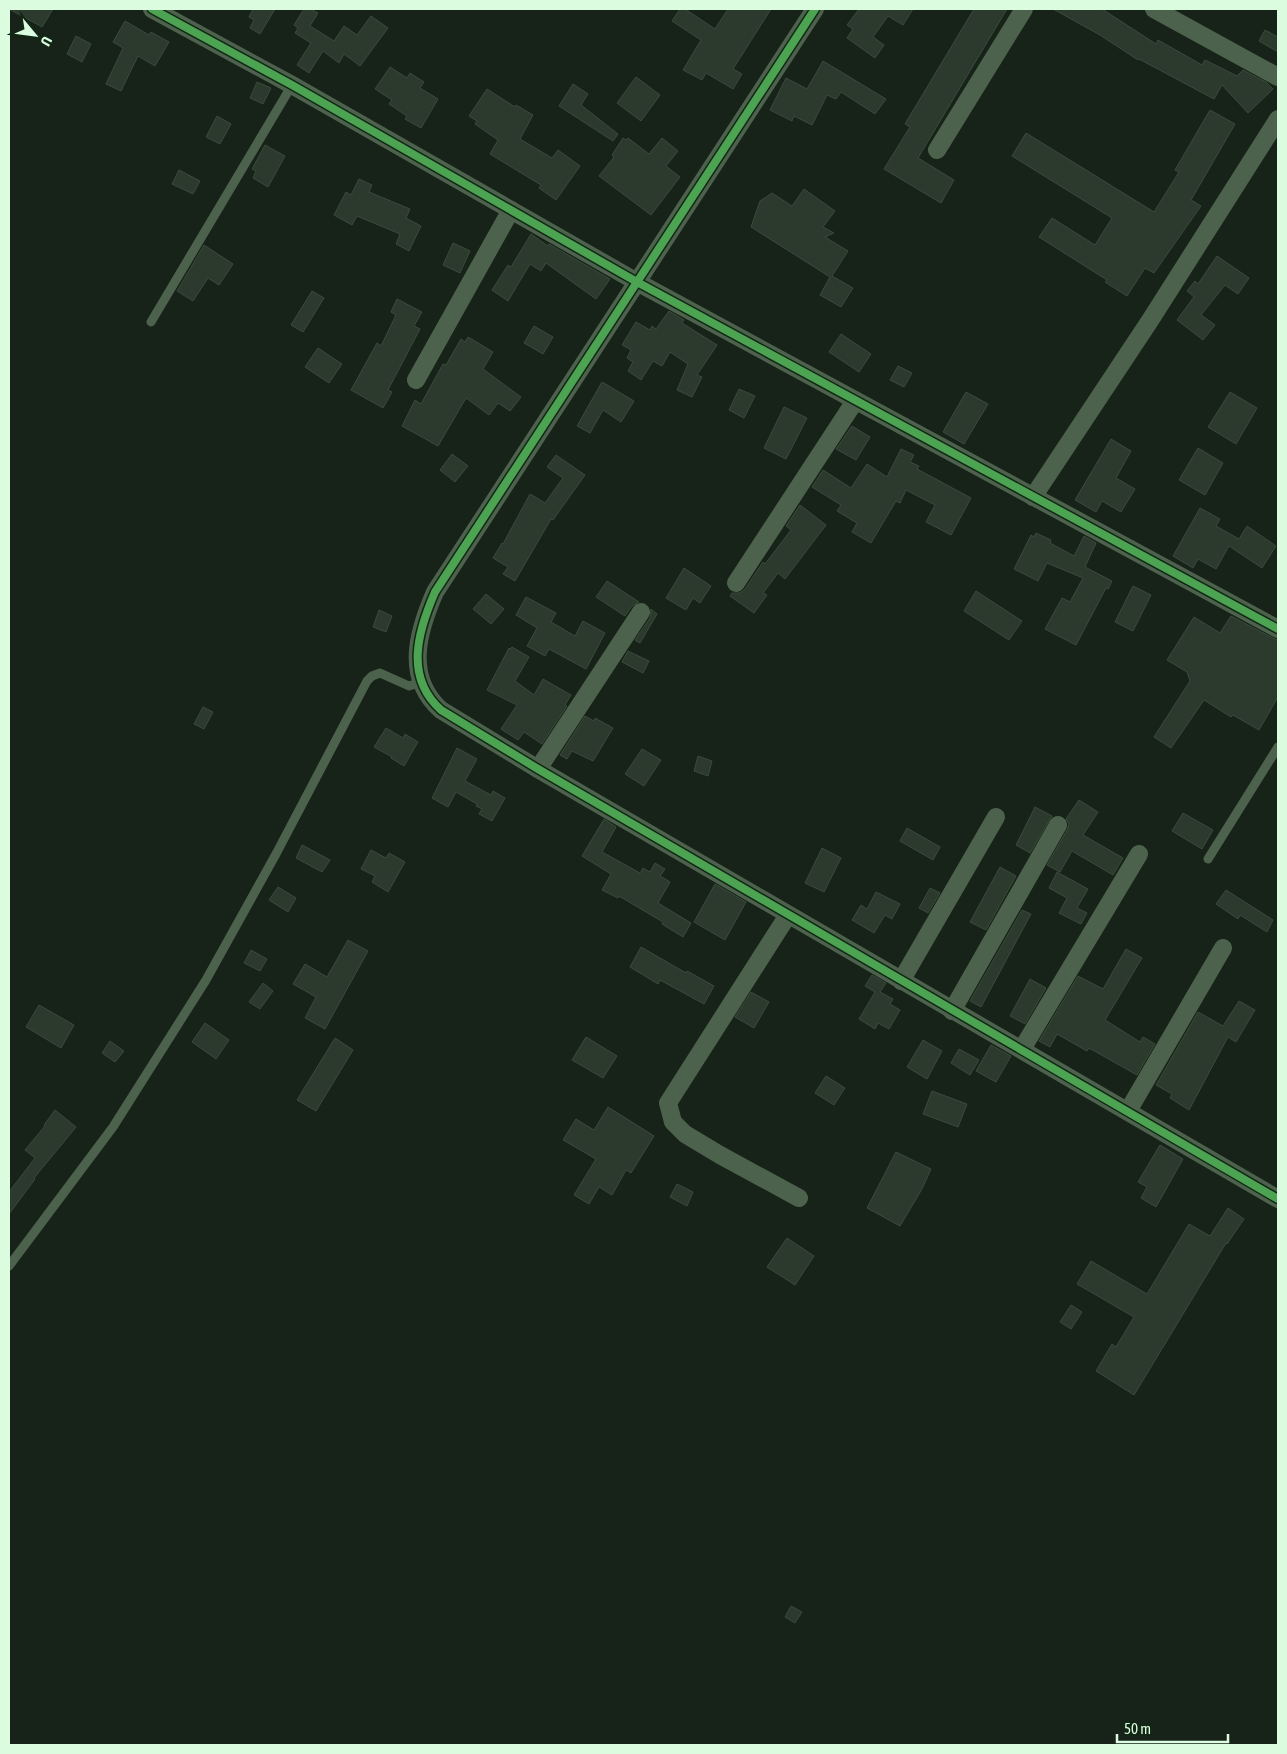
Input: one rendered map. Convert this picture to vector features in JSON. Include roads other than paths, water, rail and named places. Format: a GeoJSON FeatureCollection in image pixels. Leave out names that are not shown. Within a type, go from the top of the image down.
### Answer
{"type":"FeatureCollection","features":[{"type":"Feature","properties":{"kind":"street"},"geometry":{"type":"LineString","coordinates":[[152,9],[292,85],[637,282],[1278,630]]}},
{"type":"Feature","properties":{"kind":"street"},"geometry":{"type":"LineString","coordinates":[[814,9],[435,592],[419,639],[418,666],[426,693],[442,710],[538,769],[1278,1199]]}},
{"type":"Feature","properties":{"kind":"street"},"geometry":{"type":"LineString","coordinates":[[937,150],[1024,9]]}},
{"type":"Feature","properties":{"kind":"street"},"geometry":{"type":"LineString","coordinates":[[1154,9],[1278,77]]}},
{"type":"Feature","properties":{"kind":"street"},"geometry":{"type":"LineString","coordinates":[[1033,497],[1151,319],[1278,119]]}},
{"type":"Feature","properties":{"kind":"street"},"geometry":{"type":"LineString","coordinates":[[416,380],[511,210]]}},
{"type":"Feature","properties":{"kind":"street"},"geometry":{"type":"LineString","coordinates":[[736,583],[855,401]]}},
{"type":"Feature","properties":{"kind":"street"},"geometry":{"type":"LineString","coordinates":[[538,769],[641,612]]}},
{"type":"Feature","properties":{"kind":"street"},"geometry":{"type":"LineString","coordinates":[[901,981],[996,817]]}},
{"type":"Feature","properties":{"kind":"street"},"geometry":{"type":"LineString","coordinates":[[952,1011],[1058,825]]}},
{"type":"Feature","properties":{"kind":"street"},"geometry":{"type":"LineString","coordinates":[[1022,1049],[1139,854]]}},
{"type":"Feature","properties":{"kind":"street"},"geometry":{"type":"LineString","coordinates":[[788,915],[668,1103],[673,1122],[685,1134],[799,1198]]}},
{"type":"Feature","properties":{"kind":"street"},"geometry":{"type":"LineString","coordinates":[[1128,1111],[1223,948]]}},
{"type":"Feature","properties":{"kind":"lane"},"geometry":{"type":"LineString","coordinates":[[151,322],[292,85]]}},
{"type":"Feature","properties":{"kind":"lane"},"geometry":{"type":"LineString","coordinates":[[9,1266],[113,1127],[206,980],[276,854],[367,681],[372,676],[380,673],[404,684],[414,685],[422,682]]}},
{"type":"Feature","properties":{"kind":"lane"},"geometry":{"type":"LineString","coordinates":[[1208,859],[1278,747]]}}]}
